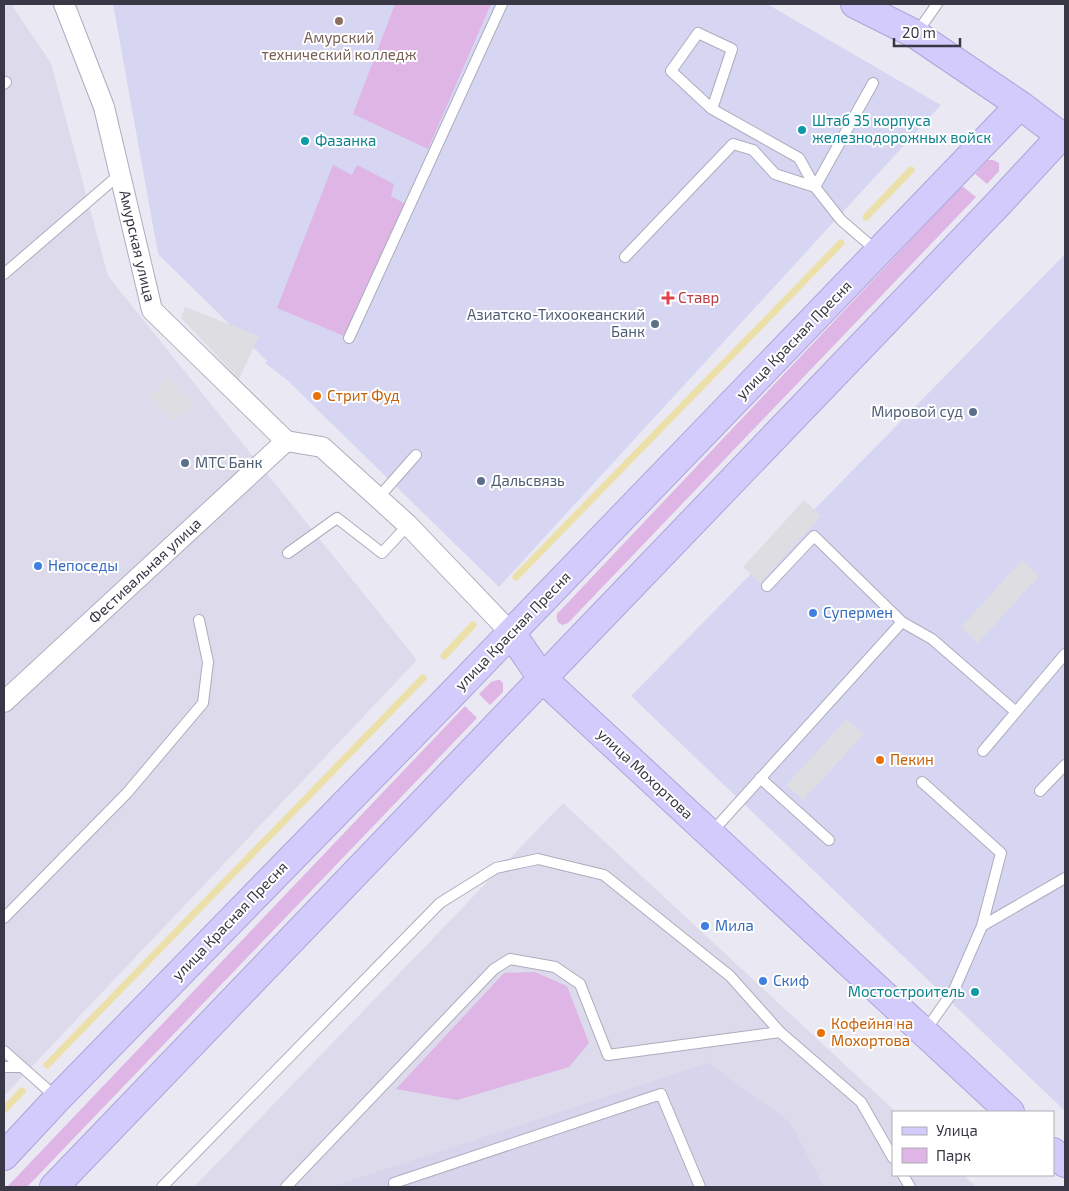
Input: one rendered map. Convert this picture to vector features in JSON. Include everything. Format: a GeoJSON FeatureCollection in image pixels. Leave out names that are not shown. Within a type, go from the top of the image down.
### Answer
{"type":"FeatureCollection","features":[{"type":"Feature","properties":{"kind":"street","name":"Амурская улица"},"geometry":{"type":"LineString","coordinates":[[64,4],[104,107],[152,310],[286,441]]}},
{"type":"Feature","properties":{"kind":"street"},"geometry":{"type":"LineString","coordinates":[[54,1187],[1063,137],[1020,105],[915,34],[855,4]]}},
{"type":"Feature","properties":{"kind":"street","name":"улица Красная Пресня"},"geometry":{"type":"LineString","coordinates":[[4,1156],[57,1099],[1020,105]]}},
{"type":"Feature","properties":{"kind":"street","name":"улица Мохортова"},"geometry":{"type":"LineString","coordinates":[[286,441],[322,447],[408,525],[510,633],[542,678],[1009,1111]]}},
{"type":"Feature","properties":{"kind":"street","name":"Фестивальная улица"},"geometry":{"type":"LineString","coordinates":[[4,702],[286,441]]}},
{"type":"Feature","properties":{"kind":"street"},"geometry":{"type":"LineString","coordinates":[[1054,1153],[1065,1163]]}},
{"type":"Feature","properties":{"kind":"lane"},"geometry":{"type":"LineString","coordinates":[[349,338],[502,4]]}},
{"type":"Feature","properties":{"kind":"lane"},"geometry":{"type":"LineString","coordinates":[[915,34],[937,4]]}},
{"type":"Feature","properties":{"kind":"lane"},"geometry":{"type":"LineString","coordinates":[[712,109],[732,49],[698,33],[671,72],[712,109],[799,158],[815,187],[842,220],[878,253]]}},
{"type":"Feature","properties":{"kind":"lane"},"geometry":{"type":"LineString","coordinates":[[815,187],[873,83]]}},
{"type":"Feature","properties":{"kind":"lane"},"geometry":{"type":"LineString","coordinates":[[625,257],[733,144],[753,150],[775,174],[815,187]]}},
{"type":"Feature","properties":{"kind":"lane"},"geometry":{"type":"LineString","coordinates":[[4,274],[120,174]]}},
{"type":"Feature","properties":{"kind":"lane"},"geometry":{"type":"LineString","coordinates":[[378,498],[416,455]]}},
{"type":"Feature","properties":{"kind":"lane"},"geometry":{"type":"LineString","coordinates":[[288,553],[337,518],[382,553],[408,525]]}},
{"type":"Feature","properties":{"kind":"lane"},"geometry":{"type":"LineString","coordinates":[[767,586],[814,536],[902,622],[932,639],[1016,712]]}},
{"type":"Feature","properties":{"kind":"lane"},"geometry":{"type":"LineString","coordinates":[[4,918],[128,793],[203,703],[208,662],[199,620]]}},
{"type":"Feature","properties":{"kind":"lane"},"geometry":{"type":"LineString","coordinates":[[710,834],[902,622]]}},
{"type":"Feature","properties":{"kind":"lane"},"geometry":{"type":"LineString","coordinates":[[983,751],[1065,654]]}},
{"type":"Feature","properties":{"kind":"lane"},"geometry":{"type":"LineString","coordinates":[[1040,791],[1065,765]]}},
{"type":"Feature","properties":{"kind":"lane"},"geometry":{"type":"LineString","coordinates":[[760,778],[828,840]]}},
{"type":"Feature","properties":{"kind":"lane"},"geometry":{"type":"LineString","coordinates":[[922,782],[1001,853],[982,926],[954,990],[924,1032]]}},
{"type":"Feature","properties":{"kind":"lane"},"geometry":{"type":"LineString","coordinates":[[162,1187],[440,903],[496,868],[538,859],[604,875],[730,976],[780,1032],[861,1102],[892,1156]]}},
{"type":"Feature","properties":{"kind":"lane"},"geometry":{"type":"LineString","coordinates":[[982,926],[1065,878]]}},
{"type":"Feature","properties":{"kind":"lane"},"geometry":{"type":"LineString","coordinates":[[286,1187],[494,969],[510,959],[555,967],[580,984],[608,1055],[780,1032]]}},
{"type":"Feature","properties":{"kind":"lane"},"geometry":{"type":"LineString","coordinates":[[4,1051],[57,1099]]}},
{"type":"Feature","properties":{"kind":"lane"},"geometry":{"type":"LineString","coordinates":[[4,1067],[22,1068]]}},
{"type":"Feature","properties":{"kind":"lane"},"geometry":{"type":"LineString","coordinates":[[395,1187],[394,1183],[661,1094],[700,1187]]}},
{"type":"Feature","properties":{"kind":"lane"},"geometry":{"type":"LineString","coordinates":[[904,1176],[910,1187]]}},
{"type":"Feature","properties":{"kind":"shaded area"},"geometry":{"type":"Polygon","coordinates":[[[4,4],[11,4],[51,63],[108,276],[417,660],[4,1096],[4,4]]]}},
{"type":"Feature","properties":{"kind":"shaded area"},"geometry":{"type":"Polygon","coordinates":[[[113,4],[767,4],[941,105],[499,587],[287,380],[265,363],[267,361],[158,254],[113,4]]]}},
{"type":"Feature","properties":{"kind":"shaded area"},"geometry":{"type":"Polygon","coordinates":[[[1065,254],[1065,1111],[631,696],[1065,254]]]}},
{"type":"Feature","properties":{"kind":"shaded area"},"geometry":{"type":"Polygon","coordinates":[[[185,307],[259,336],[239,379],[181,318],[185,307]]]}},
{"type":"Feature","properties":{"kind":"shaded area"},"geometry":{"type":"Polygon","coordinates":[[[169,378],[193,403],[174,421],[150,396],[169,378]]]}},
{"type":"Feature","properties":{"kind":"shaded area"},"geometry":{"type":"Polygon","coordinates":[[[804,500],[821,516],[760,583],[743,567],[804,500]]]}},
{"type":"Feature","properties":{"kind":"shaded area"},"geometry":{"type":"Polygon","coordinates":[[[1022,560],[1039,576],[978,643],[961,627],[1022,560]]]}},
{"type":"Feature","properties":{"kind":"shaded area"},"geometry":{"type":"Polygon","coordinates":[[[847,719],[864,734],[803,800],[786,785],[847,719]]]}},
{"type":"Feature","properties":{"kind":"shaded area"},"geometry":{"type":"Polygon","coordinates":[[[563,803],[895,1111],[892,1111],[892,1176],[964,1176],[977,1187],[194,1187],[563,803]]]}},
{"type":"Feature","properties":{"kind":"shaded area"},"geometry":{"type":"Polygon","coordinates":[[[708,1063],[790,1122],[824,1187],[332,1187],[708,1063]]]}},
{"type":"Feature","properties":{"kind":"green space"},"geometry":{"type":"Polygon","coordinates":[[[395,4],[491,4],[428,149],[353,114],[395,4]]]}},
{"type":"Feature","properties":{"kind":"green space"},"geometry":{"type":"Polygon","coordinates":[[[988,160],[999,163],[999,171],[987,184],[975,174],[988,160]]]}},
{"type":"Feature","properties":{"kind":"green space"},"geometry":{"type":"Polygon","coordinates":[[[333,165],[352,175],[357,165],[394,184],[391,196],[405,204],[349,338],[277,308],[333,165]]]}},
{"type":"Feature","properties":{"kind":"green space"},"geometry":{"type":"Polygon","coordinates":[[[962,186],[976,197],[568,623],[563,625],[558,622],[557,614],[962,186]]]}},
{"type":"Feature","properties":{"kind":"green space"},"geometry":{"type":"Polygon","coordinates":[[[497,680],[503,683],[503,692],[490,705],[479,694],[491,682],[497,680]]]}},
{"type":"Feature","properties":{"kind":"green space"},"geometry":{"type":"Polygon","coordinates":[[[465,706],[477,718],[27,1187],[7,1187],[465,706]]]}},
{"type":"Feature","properties":{"kind":"green space"},"geometry":{"type":"Polygon","coordinates":[[[535,972],[567,986],[589,1043],[569,1067],[457,1100],[396,1089],[504,973],[535,972]]]}},
{"type":"Feature","properties":{"kind":"waterway"},"geometry":{"type":"LineString","coordinates":[[866,217],[911,170]]}},
{"type":"Feature","properties":{"kind":"waterway"},"geometry":{"type":"LineString","coordinates":[[516,577],[841,243]]}},
{"type":"Feature","properties":{"kind":"waterway"},"geometry":{"type":"LineString","coordinates":[[444,656],[473,625]]}},
{"type":"Feature","properties":{"kind":"waterway"},"geometry":{"type":"LineString","coordinates":[[47,1065],[423,678]]}},
{"type":"Feature","properties":{"kind":"waterway"},"geometry":{"type":"LineString","coordinates":[[4,1110],[22,1091]]}},
{"type":"Feature","properties":{"kind":"place","name":"Амурский технический колледж"},"geometry":{"type":"Point","coordinates":[339,21]}},
{"type":"Feature","properties":{"kind":"place","name":"Штаб 35 корпуса железнодорожных войск"},"geometry":{"type":"Point","coordinates":[802,130]}},
{"type":"Feature","properties":{"kind":"place","name":"Фазанка"},"geometry":{"type":"Point","coordinates":[305,141]}},
{"type":"Feature","properties":{"kind":"place","name":"Ставр"},"geometry":{"type":"Point","coordinates":[668,298]}},
{"type":"Feature","properties":{"kind":"place","name":"Азиатско-Тихоокеанский Банк"},"geometry":{"type":"Point","coordinates":[655,324]}},
{"type":"Feature","properties":{"kind":"place","name":"Стрит Фуд"},"geometry":{"type":"Point","coordinates":[317,396]}},
{"type":"Feature","properties":{"kind":"place","name":"Мировой суд"},"geometry":{"type":"Point","coordinates":[973,412]}},
{"type":"Feature","properties":{"kind":"place","name":"МТС Банк"},"geometry":{"type":"Point","coordinates":[185,463]}},
{"type":"Feature","properties":{"kind":"place","name":"Дальсвязь"},"geometry":{"type":"Point","coordinates":[481,481]}},
{"type":"Feature","properties":{"kind":"place","name":"Непоседы"},"geometry":{"type":"Point","coordinates":[38,566]}},
{"type":"Feature","properties":{"kind":"place","name":"Cупермен"},"geometry":{"type":"Point","coordinates":[813,613]}},
{"type":"Feature","properties":{"kind":"place","name":"Пекин"},"geometry":{"type":"Point","coordinates":[880,760]}},
{"type":"Feature","properties":{"kind":"place","name":"Мила"},"geometry":{"type":"Point","coordinates":[705,926]}},
{"type":"Feature","properties":{"kind":"place","name":"Скиф"},"geometry":{"type":"Point","coordinates":[763,981]}},
{"type":"Feature","properties":{"kind":"place","name":"Мостостроитель"},"geometry":{"type":"Point","coordinates":[975,992]}},
{"type":"Feature","properties":{"kind":"place","name":"Кофейня на Мохортова"},"geometry":{"type":"Point","coordinates":[821,1033]}}]}
